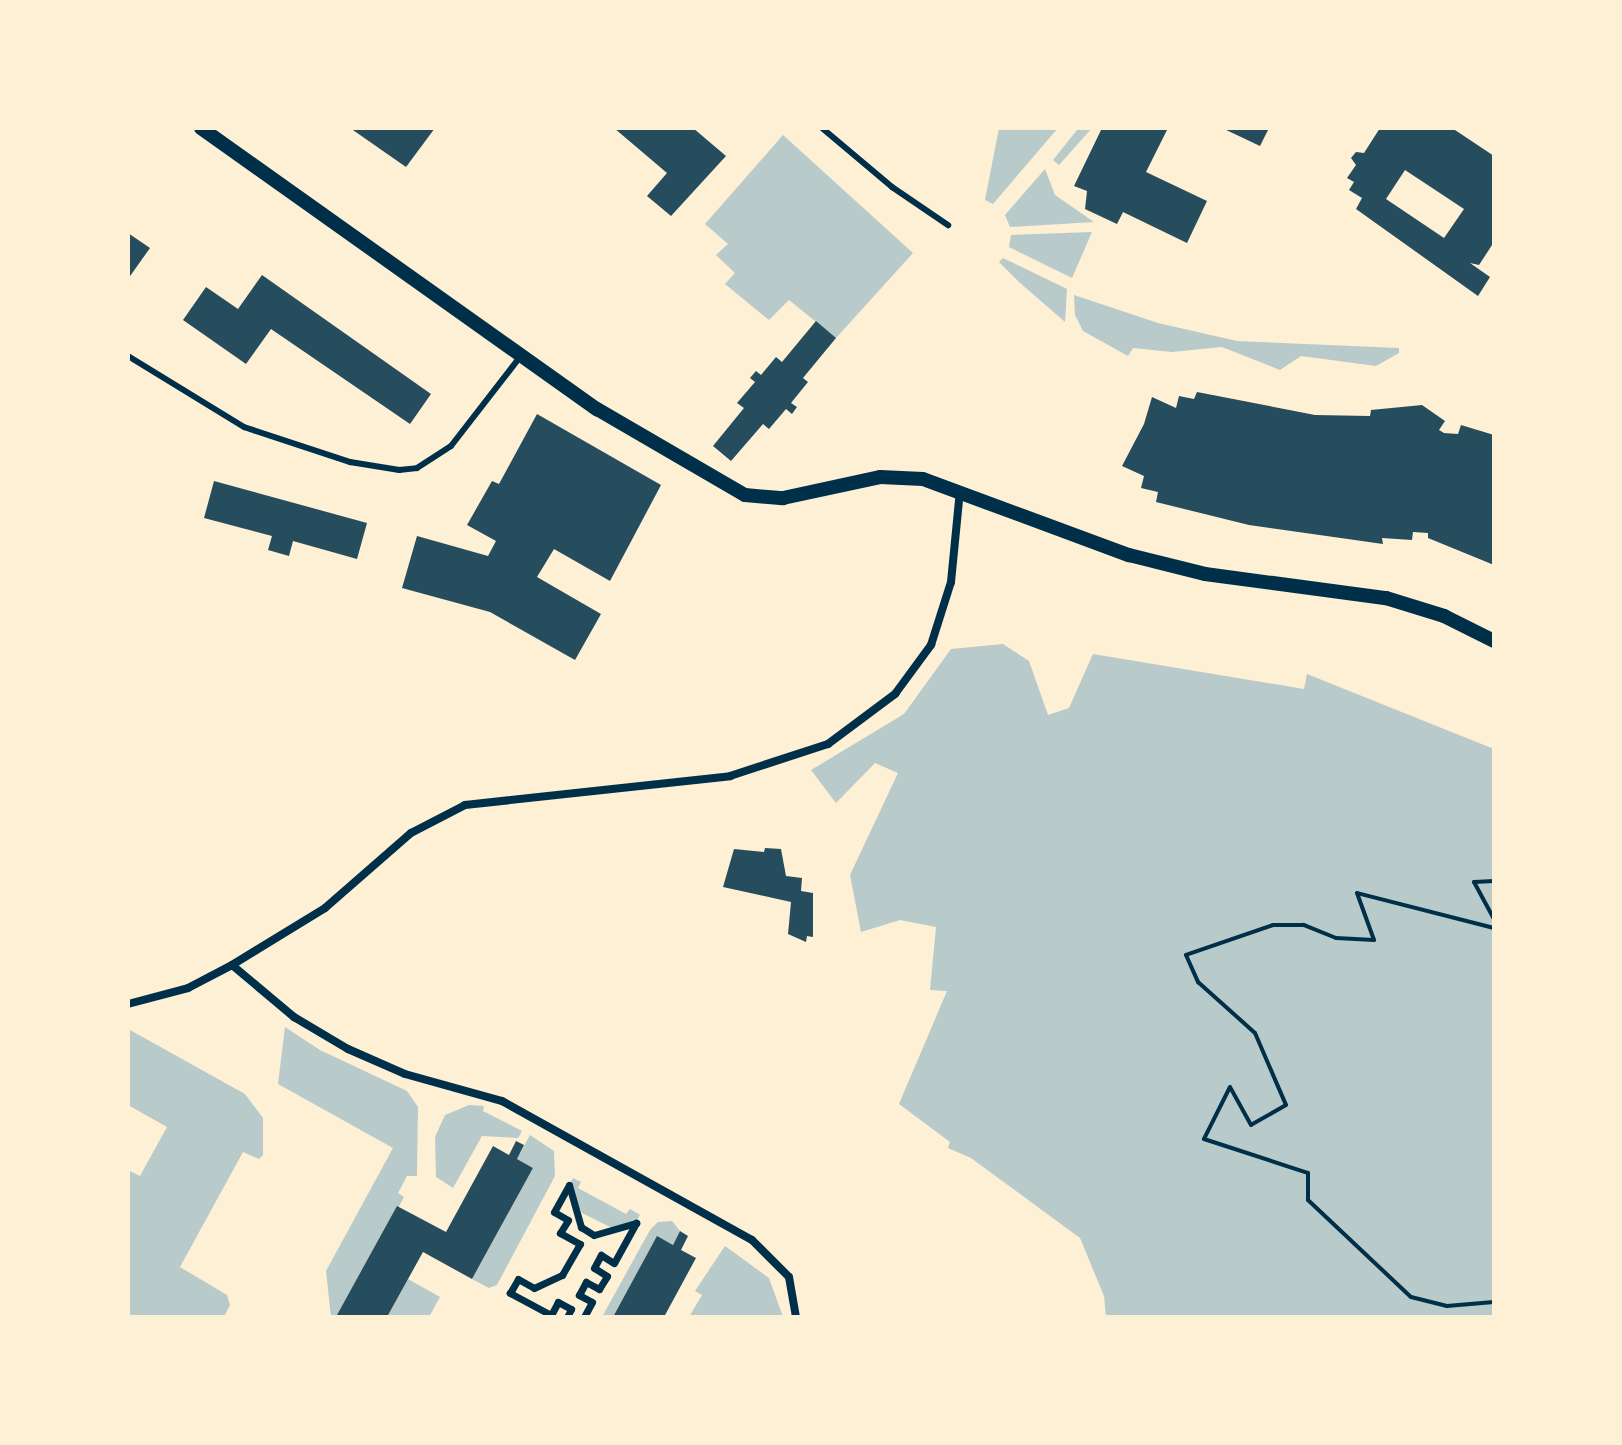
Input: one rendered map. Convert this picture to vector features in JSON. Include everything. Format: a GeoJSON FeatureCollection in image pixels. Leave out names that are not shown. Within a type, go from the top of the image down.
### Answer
{"type":"FeatureCollection","features":[{"type":"Feature","properties":{"kind":"street"},"geometry":{"type":"LineString","coordinates":[[201,128],[620,425],[745,495],[783,498],[880,477],[923,479],[960,489],[1059,532],[1129,555],[1205,574],[1386,598],[1444,616],[1494,641]]}},
{"type":"Feature","properties":{"kind":"street"},"geometry":{"type":"LineString","coordinates":[[128,1004],[188,988],[232,965],[325,908],[411,833],[465,805],[756,771],[817,749],[852,728],[895,694],[931,645],[951,582],[960,489]]}},
{"type":"Feature","properties":{"kind":"street"},"geometry":{"type":"LineString","coordinates":[[232,965],[294,1017],[348,1049],[405,1074],[502,1101],[752,1240],[789,1277],[796,1317]]}},
{"type":"Feature","properties":{"kind":"street"},"geometry":{"type":"LineString","coordinates":[[567,1317],[571,1309],[558,1302],[551,1315],[510,1293],[518,1279],[534,1288],[562,1275],[580,1244],[560,1233],[568,1220],[554,1212],[569,1185],[581,1227],[594,1235],[636,1223],[614,1263],[601,1255],[594,1268],[607,1276],[599,1289],[586,1282],[579,1295],[592,1302],[584,1317]]}},
{"type":"Feature","properties":{"kind":"lane"},"geometry":{"type":"LineString","coordinates":[[822,128],[892,187],[948,225]]}},
{"type":"Feature","properties":{"kind":"lane"},"geometry":{"type":"LineString","coordinates":[[128,356],[244,427],[350,462],[399,470],[417,468],[451,446],[520,357]]}},
{"type":"Feature","properties":{"kind":"path"},"geometry":{"type":"LineString","coordinates":[[1494,881],[1474,882],[1494,919]]}},
{"type":"Feature","properties":{"kind":"path"},"geometry":{"type":"LineString","coordinates":[[1494,928],[1357,893],[1374,940],[1336,938],[1304,925],[1273,925],[1186,955],[1198,982],[1255,1033],[1286,1105],[1251,1125],[1230,1087],[1204,1139],[1308,1173],[1308,1200],[1411,1297],[1447,1306],[1494,1302]]}},
{"type":"Feature","properties":{"kind":"shaded area"},"geometry":{"type":"Polygon","coordinates":[[[999,128],[1058,128],[993,204],[985,200],[999,128]]]}},
{"type":"Feature","properties":{"kind":"shaded area"},"geometry":{"type":"Polygon","coordinates":[[[1092,128],[1059,165],[1053,160],[1077,130],[1092,128]]]}},
{"type":"Feature","properties":{"kind":"shaded area"},"geometry":{"type":"Polygon","coordinates":[[[783,135],[913,253],[836,338],[789,300],[769,320],[725,284],[735,273],[716,255],[728,244],[705,224],[783,135]]]}},
{"type":"Feature","properties":{"kind":"shaded area"},"geometry":{"type":"Polygon","coordinates":[[[1045,169],[1055,195],[1094,222],[1010,227],[1005,215],[1045,169]]]}},
{"type":"Feature","properties":{"kind":"shaded area"},"geometry":{"type":"Polygon","coordinates":[[[1092,232],[1072,278],[1009,247],[1011,235],[1092,232]]]}},
{"type":"Feature","properties":{"kind":"shaded area"},"geometry":{"type":"Polygon","coordinates":[[[1003,258],[1067,289],[1065,322],[999,262],[1003,258]]]}},
{"type":"Feature","properties":{"kind":"shaded area"},"geometry":{"type":"Polygon","coordinates":[[[1074,295],[1158,323],[1237,341],[1399,348],[1399,353],[1376,366],[1301,356],[1280,370],[1222,347],[1172,352],[1133,348],[1128,356],[1083,331],[1075,315],[1074,295]]]}},
{"type":"Feature","properties":{"kind":"shaded area"},"geometry":{"type":"Polygon","coordinates":[[[1003,644],[1029,661],[1048,715],[1069,708],[1093,654],[1304,689],[1307,674],[1494,749],[1494,1317],[1106,1317],[1104,1296],[1080,1238],[971,1158],[948,1148],[950,1142],[899,1104],[947,991],[930,990],[936,927],[900,920],[861,932],[850,875],[898,773],[875,763],[836,803],[811,770],[904,714],[951,649],[1003,644]]]}},
{"type":"Feature","properties":{"kind":"shaded area"},"geometry":{"type":"Polygon","coordinates":[[[285,1027],[320,1050],[407,1091],[418,1107],[417,1176],[407,1176],[398,1193],[404,1197],[340,1317],[331,1317],[326,1271],[393,1148],[278,1084],[285,1027]]]}},
{"type":"Feature","properties":{"kind":"shaded area"},"geometry":{"type":"Polygon","coordinates":[[[130,1030],[245,1094],[263,1118],[263,1155],[259,1159],[243,1152],[180,1267],[227,1295],[230,1305],[224,1317],[128,1317],[128,1170],[140,1176],[167,1127],[128,1105],[130,1030]]]}},
{"type":"Feature","properties":{"kind":"shaded area"},"geometry":{"type":"Polygon","coordinates":[[[469,1105],[484,1106],[483,1111],[522,1131],[518,1138],[482,1136],[453,1188],[436,1177],[435,1137],[445,1115],[469,1105]]]}},
{"type":"Feature","properties":{"kind":"shaded area"},"geometry":{"type":"Polygon","coordinates":[[[530,1135],[554,1151],[555,1176],[497,1285],[489,1288],[472,1279],[533,1168],[517,1159],[530,1135]]]}},
{"type":"Feature","properties":{"kind":"shaded area"},"geometry":{"type":"Polygon","coordinates":[[[573,1178],[581,1182],[578,1188],[626,1214],[630,1209],[640,1215],[636,1222],[614,1229],[582,1213],[569,1185],[573,1178]]]}},
{"type":"Feature","properties":{"kind":"shaded area"},"geometry":{"type":"Polygon","coordinates":[[[672,1221],[680,1231],[673,1245],[657,1237],[613,1317],[602,1317],[650,1230],[658,1222],[672,1221]]]}},
{"type":"Feature","properties":{"kind":"shaded area"},"geometry":{"type":"Polygon","coordinates":[[[725,1246],[769,1278],[783,1317],[689,1317],[702,1295],[695,1291],[725,1246]]]}},
{"type":"Feature","properties":{"kind":"shaded area"},"geometry":{"type":"Polygon","coordinates":[[[408,1279],[440,1297],[429,1317],[387,1317],[408,1279]]]}},
{"type":"Feature","properties":{"kind":"building"},"geometry":{"type":"Polygon","coordinates":[[[350,128],[435,128],[406,167],[350,128]]]}},
{"type":"Feature","properties":{"kind":"building"},"geometry":{"type":"Polygon","coordinates":[[[614,128],[693,128],[726,156],[671,216],[647,196],[667,173],[614,128]]]}},
{"type":"Feature","properties":{"kind":"building"},"geometry":{"type":"Polygon","coordinates":[[[1102,128],[1168,128],[1146,172],[1207,201],[1187,243],[1123,212],[1117,224],[1085,209],[1087,191],[1074,186],[1102,128]]]}},
{"type":"Feature","properties":{"kind":"building"},"geometry":{"type":"Polygon","coordinates":[[[1222,128],[1269,128],[1260,146],[1222,128]]]}},
{"type":"Feature","properties":{"kind":"building"},"geometry":{"type":"Polygon","coordinates":[[[1380,128],[1452,128],[1494,156],[1494,242],[1479,265],[1470,263],[1490,277],[1478,296],[1356,209],[1362,198],[1349,190],[1354,182],[1347,178],[1356,165],[1351,158],[1356,152],[1364,153],[1380,128]],[[1405,170],[1386,199],[1444,238],[1464,209],[1405,170]]]}},
{"type":"Feature","properties":{"kind":"building"},"geometry":{"type":"Polygon","coordinates":[[[128,233],[150,248],[128,279],[128,233]]]}},
{"type":"Feature","properties":{"kind":"building"},"geometry":{"type":"Polygon","coordinates":[[[262,275],[431,394],[410,424],[271,329],[246,364],[183,320],[206,287],[238,309],[262,275]]]}},
{"type":"Feature","properties":{"kind":"building"},"geometry":{"type":"Polygon","coordinates":[[[816,321],[836,338],[803,378],[808,382],[791,403],[797,407],[792,414],[786,409],[769,429],[763,424],[731,461],[713,446],[744,408],[737,403],[755,382],[750,378],[756,371],[761,375],[776,357],[782,362],[816,321]]]}},
{"type":"Feature","properties":{"kind":"building"},"geometry":{"type":"Polygon","coordinates":[[[1197,392],[1315,415],[1370,416],[1371,410],[1422,405],[1445,421],[1439,430],[1444,433],[1458,434],[1461,425],[1494,435],[1494,565],[1428,538],[1428,533],[1413,532],[1412,540],[1382,538],[1383,544],[1249,525],[1156,502],[1158,492],[1141,488],[1144,476],[1122,466],[1144,424],[1152,397],[1176,408],[1179,396],[1194,399],[1197,392]]]}},
{"type":"Feature","properties":{"kind":"building"},"geometry":{"type":"Polygon","coordinates":[[[537,414],[661,485],[610,581],[554,549],[537,577],[601,614],[575,660],[490,612],[402,588],[417,536],[488,556],[496,541],[467,525],[492,481],[499,484],[537,414]]]}},
{"type":"Feature","properties":{"kind":"building"},"geometry":{"type":"Polygon","coordinates":[[[214,481],[367,523],[357,559],[293,541],[289,556],[268,550],[272,536],[204,518],[214,481]]]}},
{"type":"Feature","properties":{"kind":"building"},"geometry":{"type":"Polygon","coordinates":[[[765,848],[781,849],[786,876],[802,878],[801,891],[813,893],[813,937],[807,936],[806,942],[788,934],[791,902],[723,887],[734,849],[764,852],[765,848]]]}},
{"type":"Feature","properties":{"kind":"building"},"geometry":{"type":"Polygon","coordinates":[[[516,1141],[524,1145],[517,1159],[533,1168],[472,1279],[423,1252],[387,1317],[337,1315],[397,1206],[446,1232],[493,1146],[509,1155],[516,1141]]]}},
{"type":"Feature","properties":{"kind":"building"},"geometry":{"type":"Polygon","coordinates":[[[680,1231],[688,1236],[681,1250],[696,1258],[664,1317],[613,1317],[657,1236],[673,1245],[680,1231]]]}}]}
